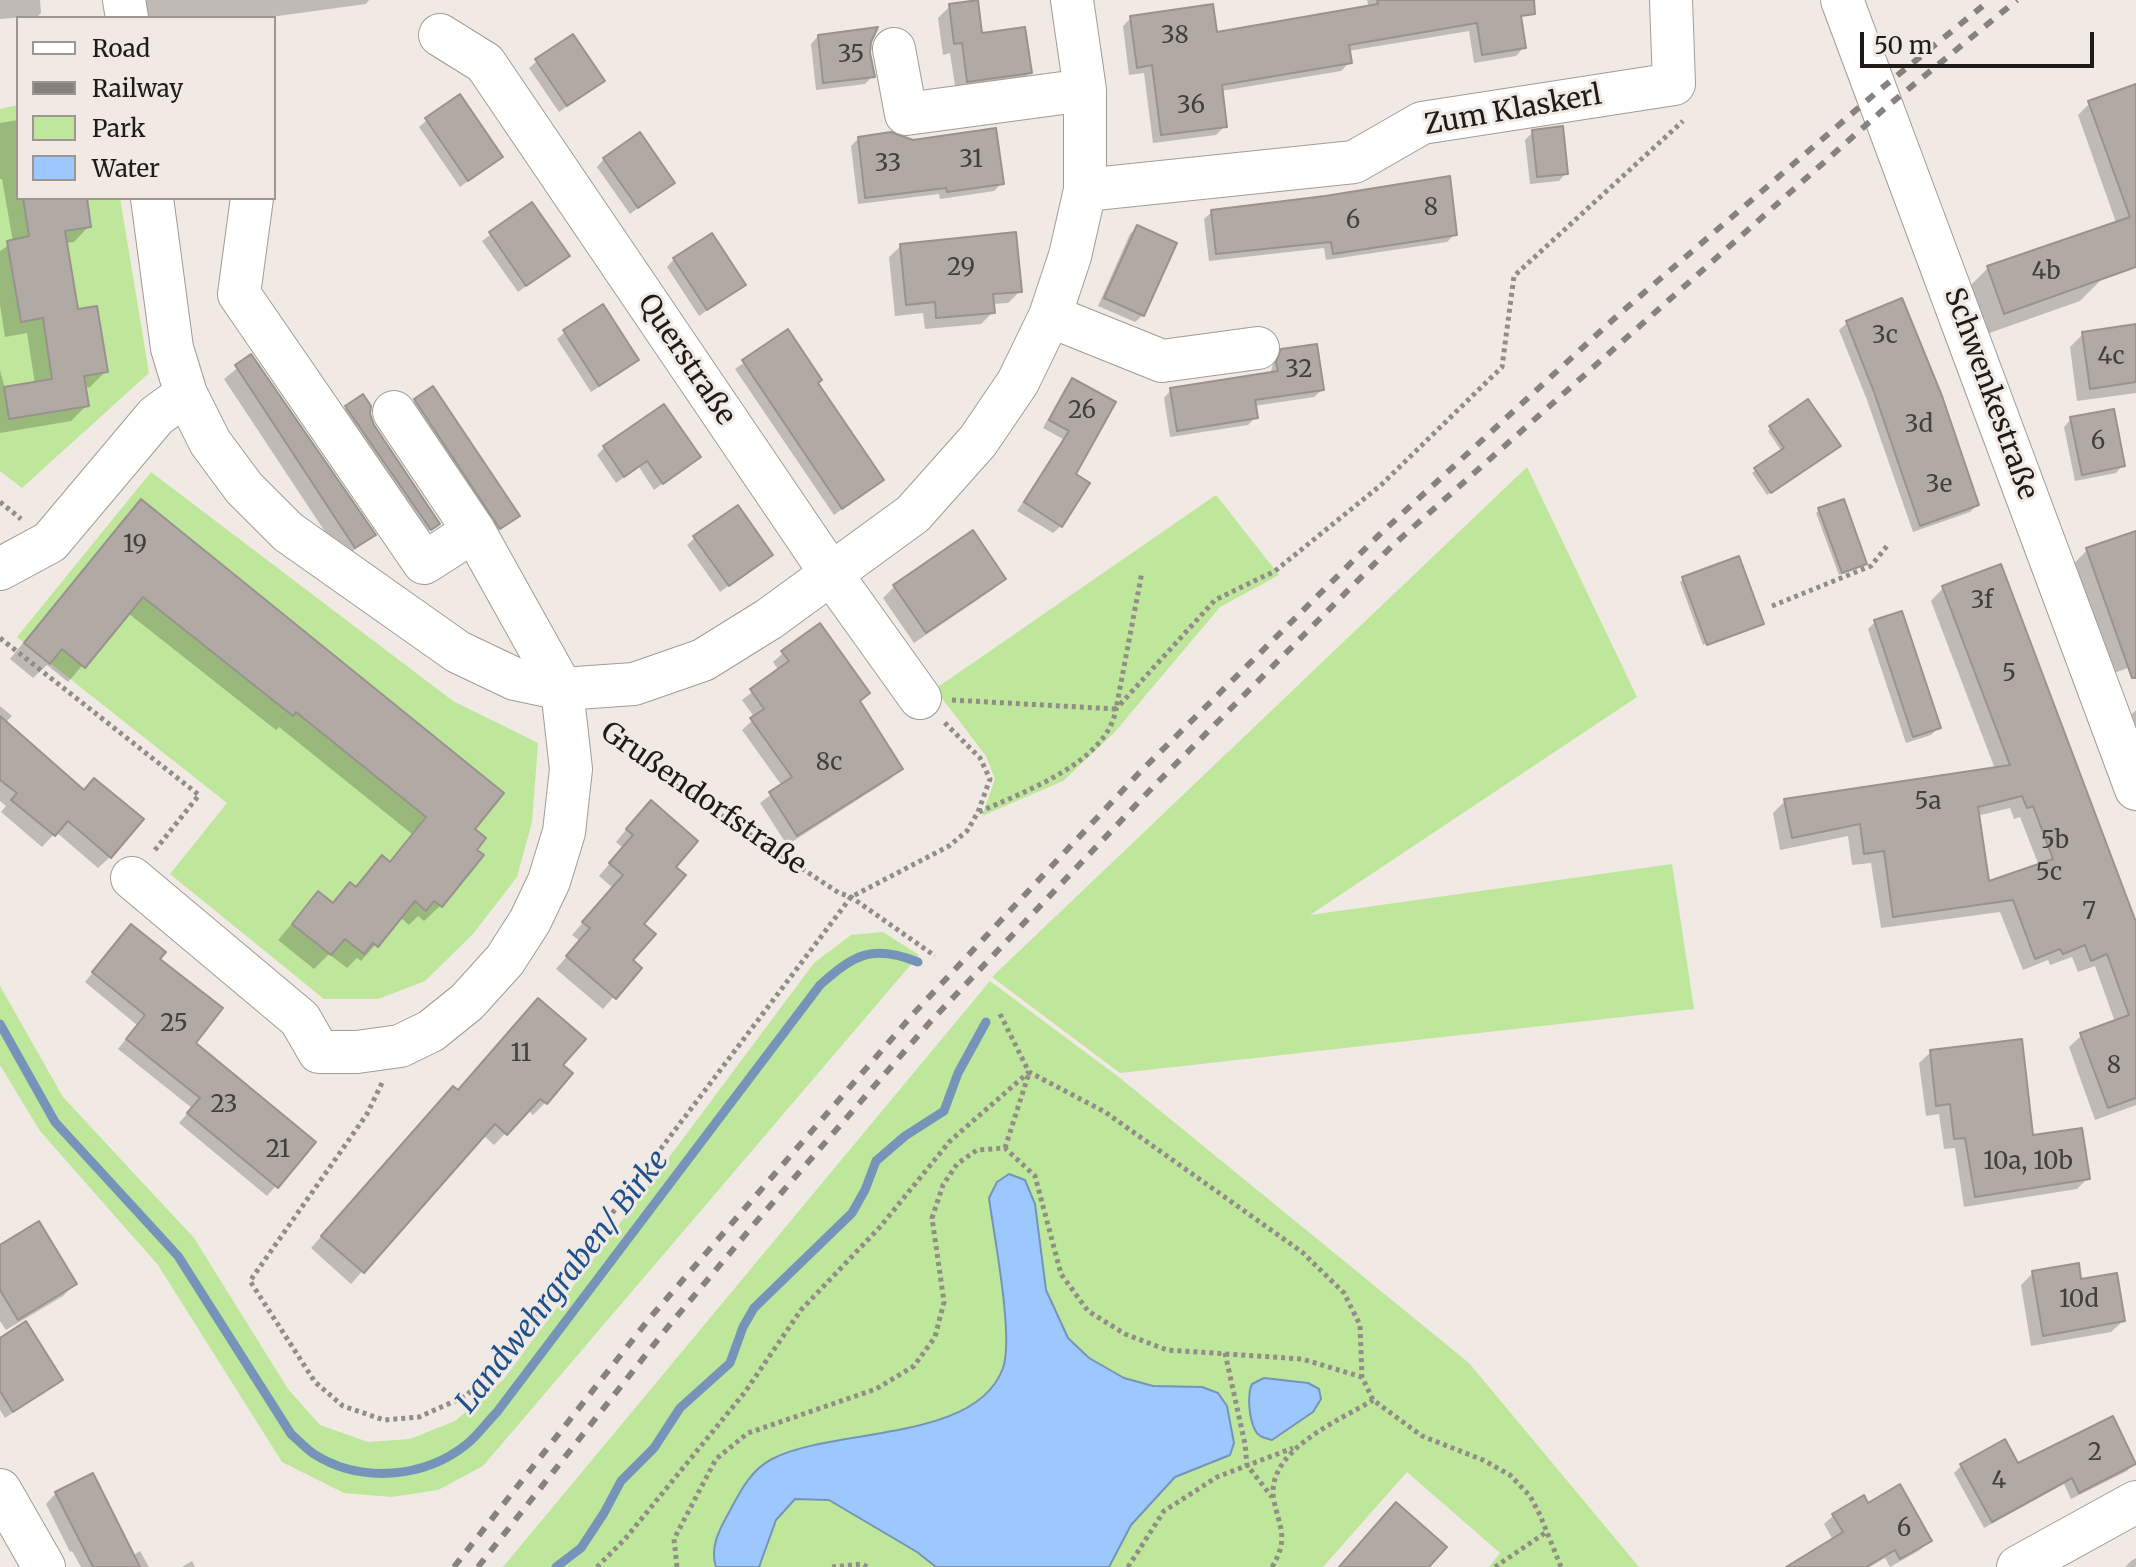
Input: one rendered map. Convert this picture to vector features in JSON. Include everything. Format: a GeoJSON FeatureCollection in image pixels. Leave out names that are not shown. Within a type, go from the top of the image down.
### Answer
{"type":"FeatureCollection","features":[{"type":"Feature","properties":{"kind":"street","name":"Grußendorfstraße"},"geometry":{"type":"LineString","coordinates":[[152,200],[172,348],[186,394],[210,442],[244,488],[288,532],[458,652],[515,679],[562,689],[634,684],[703,660],[769,619],[913,514],[978,441],[1018,382],[1050,316],[1070,256],[1085,190],[1085,90],[1072,0]]}},
{"type":"Feature","properties":{"kind":"street","name":"Zum Klaskerl"},"geometry":{"type":"LineString","coordinates":[[1085,190],[1354,162],[1422,123],[1674,84],[1671,0]]}},
{"type":"Feature","properties":{"kind":"street","name":"Schwenkestraße"},"geometry":{"type":"LineString","coordinates":[[1842,0],[2136,789]]}},
{"type":"Feature","properties":{"kind":"street","name":"Querstraße"},"geometry":{"type":"LineString","coordinates":[[440,35],[485,63],[832,575],[920,698]]}},
{"type":"Feature","properties":{"kind":"street"},"geometry":{"type":"LineString","coordinates":[[894,49],[906,114],[1085,90]]}},
{"type":"Feature","properties":{"kind":"street"},"geometry":{"type":"LineString","coordinates":[[252,200],[239,294],[424,563],[474,531]]}},
{"type":"Feature","properties":{"kind":"street"},"geometry":{"type":"LineString","coordinates":[[1050,316],[1162,361],[1258,348]]}},
{"type":"Feature","properties":{"kind":"street"},"geometry":{"type":"LineString","coordinates":[[2,567],[50,542],[156,416],[186,394]]}},
{"type":"Feature","properties":{"kind":"street"},"geometry":{"type":"LineString","coordinates":[[132,878],[300,1019],[319,1052],[357,1052],[400,1046],[431,1031],[467,1002],[505,960],[530,921],[549,881],[564,832],[571,769],[562,689],[474,531],[394,412]]}},
{"type":"Feature","properties":{"kind":"street"},"geometry":{"type":"LineString","coordinates":[[0,1490],[44,1567]]}},
{"type":"Feature","properties":{"kind":"street"},"geometry":{"type":"LineString","coordinates":[[2018,1567],[2136,1502]]}},
{"type":"Feature","properties":{"kind":"path"},"geometry":{"type":"LineString","coordinates":[[1116,709],[1215,600],[1287,562],[1381,485],[1502,367],[1514,276],[1689,115]]}},
{"type":"Feature","properties":{"kind":"path"},"geometry":{"type":"LineString","coordinates":[[1772,606],[1871,566],[1887,546]]}},
{"type":"Feature","properties":{"kind":"path"},"geometry":{"type":"LineString","coordinates":[[978,812],[1055,777],[1092,749],[1113,724],[1142,572]]}},
{"type":"Feature","properties":{"kind":"path"},"geometry":{"type":"LineString","coordinates":[[0,638],[199,795],[132,878]]}},
{"type":"Feature","properties":{"kind":"path"},"geometry":{"type":"LineString","coordinates":[[920,698],[1116,709]]}},
{"type":"Feature","properties":{"kind":"path"},"geometry":{"type":"LineString","coordinates":[[400,1046],[367,1114],[250,1281],[315,1382],[343,1406],[384,1420],[419,1417],[466,1396],[502,1359],[851,897],[949,846],[967,831],[990,779],[980,758],[920,698]]}},
{"type":"Feature","properties":{"kind":"path","name":"Grußendorfstraße"},"geometry":{"type":"LineString","coordinates":[[600,731],[610,742],[839,893],[851,897],[935,956]]}},
{"type":"Feature","properties":{"kind":"path"},"geometry":{"type":"LineString","coordinates":[[1000,1014],[1029,1072],[1105,1112],[1302,1252],[1344,1293],[1360,1325],[1362,1377],[1373,1400],[1422,1436],[1483,1460],[1510,1475],[1530,1496],[1548,1531],[1561,1567]]}},
{"type":"Feature","properties":{"kind":"path"},"geometry":{"type":"LineString","coordinates":[[1005,1148],[1029,1072]]}},
{"type":"Feature","properties":{"kind":"path"},"geometry":{"type":"LineString","coordinates":[[597,1567],[625,1539],[728,1414],[801,1310],[880,1227],[950,1141],[1029,1072]]}},
{"type":"Feature","properties":{"kind":"path"},"geometry":{"type":"LineString","coordinates":[[677,1567],[674,1539],[716,1459],[748,1433],[876,1389],[914,1366],[935,1337],[944,1302],[932,1218],[943,1185],[957,1164],[977,1150],[1005,1148],[1035,1176],[1061,1274],[1088,1311],[1125,1334],[1167,1350],[1302,1359],[1362,1377]]}},
{"type":"Feature","properties":{"kind":"path"},"geometry":{"type":"LineString","coordinates":[[1225,1353],[1247,1465],[1273,1497],[1284,1534],[1272,1567]]}},
{"type":"Feature","properties":{"kind":"path"},"geometry":{"type":"LineString","coordinates":[[1128,1567],[1164,1511],[1217,1477],[1298,1446],[1373,1400]]}},
{"type":"Feature","properties":{"kind":"path"},"geometry":{"type":"LineString","coordinates":[[1273,1497],[1277,1467],[1298,1446]]}},
{"type":"Feature","properties":{"kind":"path"},"geometry":{"type":"LineString","coordinates":[[1495,1567],[1548,1531]]}},
{"type":"Feature","properties":{"kind":"path"},"geometry":{"type":"LineString","coordinates":[[832,1567],[862,1564],[867,1567]]}},
{"type":"Feature","properties":{"kind":"green space"},"geometry":{"type":"Polygon","coordinates":[[[16,105],[16,200],[120,200],[149,373],[22,488],[0,471],[0,109],[16,105]]]}},
{"type":"Feature","properties":{"kind":"green space"},"geometry":{"type":"Polygon","coordinates":[[[1527,467],[1637,697],[1310,915],[1672,864],[1694,1009],[1120,1073],[992,977],[1527,467]]]}},
{"type":"Feature","properties":{"kind":"green space"},"geometry":{"type":"Polygon","coordinates":[[[151,472],[453,701],[538,743],[532,822],[517,877],[473,934],[425,981],[378,999],[324,999],[170,874],[227,803],[17,637],[151,472]]]}},
{"type":"Feature","properties":{"kind":"green space"},"geometry":{"type":"Polygon","coordinates":[[[1216,495],[1279,575],[1220,607],[1114,733],[1063,781],[982,816],[995,779],[986,756],[935,689],[1216,495]]]}},
{"type":"Feature","properties":{"kind":"green space"},"geometry":{"type":"Polygon","coordinates":[[[883,932],[919,955],[483,1466],[438,1490],[391,1497],[344,1493],[282,1462],[158,1265],[40,1131],[0,1065],[0,986],[63,1097],[194,1238],[288,1389],[320,1425],[368,1442],[410,1439],[455,1421],[503,1380],[814,963],[851,935],[883,932]]]}},
{"type":"Feature","properties":{"kind":"green space"},"geometry":{"type":"Polygon","coordinates":[[[990,981],[1120,1078],[1469,1363],[1639,1567],[1489,1567],[1500,1553],[1407,1472],[1323,1567],[503,1567],[990,981]]]}},
{"type":"Feature","properties":{"kind":"water"},"geometry":{"type":"Polygon","coordinates":[[[1009,1174],[1025,1180],[1035,1204],[1046,1290],[1068,1338],[1089,1358],[1124,1378],[1153,1386],[1202,1387],[1218,1393],[1227,1406],[1234,1443],[1230,1455],[1175,1477],[1131,1525],[1109,1567],[936,1567],[917,1552],[829,1500],[795,1499],[776,1520],[759,1567],[716,1567],[714,1547],[721,1528],[745,1484],[764,1464],[798,1449],[934,1421],[964,1409],[988,1392],[1003,1368],[1006,1353],[1002,1286],[989,1198],[997,1182],[1009,1174]]]}},
{"type":"Feature","properties":{"kind":"water"},"geometry":{"type":"Polygon","coordinates":[[[1264,1378],[1308,1383],[1319,1389],[1321,1399],[1313,1412],[1272,1440],[1256,1432],[1250,1413],[1252,1384],[1264,1378]]]}},
{"type":"Feature","properties":{"kind":"building"},"geometry":{"type":"Polygon","coordinates":[[[978,0],[982,33],[1025,27],[1032,73],[967,82],[962,43],[954,44],[949,4],[978,0]]]}},
{"type":"Feature","properties":{"kind":"building"},"geometry":{"type":"Polygon","coordinates":[[[1377,0],[1534,0],[1535,14],[1521,16],[1526,48],[1482,55],[1477,23],[1349,45],[1352,63],[1222,85],[1227,127],[1161,135],[1152,65],[1137,68],[1130,16],[1213,4],[1217,32],[1378,4],[1377,0]]]}},
{"type":"Feature","properties":{"kind":"building"},"geometry":{"type":"Polygon","coordinates":[[[878,27],[870,53],[875,77],[823,83],[818,35],[878,27]]]}},
{"type":"Feature","properties":{"kind":"building"},"geometry":{"type":"Polygon","coordinates":[[[573,34],[605,81],[567,106],[535,59],[573,34]]]}},
{"type":"Feature","properties":{"kind":"building"},"geometry":{"type":"Polygon","coordinates":[[[2136,84],[2136,267],[2004,314],[1987,266],[2130,217],[2088,101],[2136,84]]]}},
{"type":"Feature","properties":{"kind":"building"},"geometry":{"type":"Polygon","coordinates":[[[460,94],[503,157],[468,181],[425,118],[460,94]]]}},
{"type":"Feature","properties":{"kind":"building"},"geometry":{"type":"Polygon","coordinates":[[[1563,126],[1568,174],[1537,177],[1532,130],[1563,126]]]}},
{"type":"Feature","properties":{"kind":"building"},"geometry":{"type":"Polygon","coordinates":[[[996,128],[1004,184],[865,198],[858,137],[891,132],[913,140],[996,128]]]}},
{"type":"Feature","properties":{"kind":"building"},"geometry":{"type":"Polygon","coordinates":[[[640,132],[675,183],[638,208],[603,158],[640,132]]]}},
{"type":"Feature","properties":{"kind":"building"},"geometry":{"type":"Polygon","coordinates":[[[1450,176],[1457,235],[1333,254],[1331,242],[1216,254],[1211,210],[1450,176]]]}},
{"type":"Feature","properties":{"kind":"building"},"geometry":{"type":"Polygon","coordinates":[[[23,200],[87,200],[91,227],[65,231],[78,309],[97,306],[108,372],[84,376],[89,406],[9,419],[4,387],[52,379],[43,318],[21,322],[7,241],[29,236],[23,200]]]}},
{"type":"Feature","properties":{"kind":"building"},"geometry":{"type":"Polygon","coordinates":[[[532,202],[570,256],[526,286],[489,232],[532,202]]]}},
{"type":"Feature","properties":{"kind":"building"},"geometry":{"type":"Polygon","coordinates":[[[1137,225],[1177,243],[1144,316],[1104,298],[1137,225]]]}},
{"type":"Feature","properties":{"kind":"building"},"geometry":{"type":"Polygon","coordinates":[[[1016,232],[1022,292],[993,294],[995,313],[936,318],[935,302],[906,305],[900,244],[1016,232]]]}},
{"type":"Feature","properties":{"kind":"building"},"geometry":{"type":"Polygon","coordinates":[[[712,233],[746,285],[707,310],[673,258],[712,233]]]}},
{"type":"Feature","properties":{"kind":"building"},"geometry":{"type":"Polygon","coordinates":[[[1902,298],[1942,396],[1979,505],[1920,526],[1846,321],[1902,298]]]}},
{"type":"Feature","properties":{"kind":"building"},"geometry":{"type":"Polygon","coordinates":[[[603,304],[639,360],[599,386],[563,330],[603,304]]]}},
{"type":"Feature","properties":{"kind":"building"},"geometry":{"type":"Polygon","coordinates":[[[2136,324],[2136,382],[2090,389],[2082,332],[2136,324]]]}},
{"type":"Feature","properties":{"kind":"building"},"geometry":{"type":"Polygon","coordinates":[[[788,329],[822,380],[818,383],[884,480],[842,509],[742,360],[788,329]]]}},
{"type":"Feature","properties":{"kind":"building"},"geometry":{"type":"Polygon","coordinates":[[[1317,344],[1324,390],[1255,400],[1258,418],[1177,431],[1170,388],[1278,371],[1276,362],[1281,349],[1317,344]]]}},
{"type":"Feature","properties":{"kind":"building"},"geometry":{"type":"Polygon","coordinates":[[[251,354],[376,535],[355,548],[235,365],[251,354]]]}},
{"type":"Feature","properties":{"kind":"building"},"geometry":{"type":"Polygon","coordinates":[[[1072,378],[1116,402],[1076,474],[1090,483],[1062,527],[1024,502],[1069,431],[1049,420],[1072,378]]]}},
{"type":"Feature","properties":{"kind":"building"},"geometry":{"type":"Polygon","coordinates":[[[433,386],[520,516],[500,529],[414,399],[433,386]]]}},
{"type":"Feature","properties":{"kind":"building"},"geometry":{"type":"Polygon","coordinates":[[[363,394],[371,406],[374,425],[440,524],[431,530],[345,406],[363,394]]]}},
{"type":"Feature","properties":{"kind":"building"},"geometry":{"type":"Polygon","coordinates":[[[1808,399],[1841,446],[1771,493],[1754,468],[1784,448],[1769,426],[1808,399]]]}},
{"type":"Feature","properties":{"kind":"building"},"geometry":{"type":"Polygon","coordinates":[[[664,404],[701,457],[663,484],[647,461],[624,477],[603,446],[664,404]]]}},
{"type":"Feature","properties":{"kind":"building"},"geometry":{"type":"Polygon","coordinates":[[[2114,409],[2125,466],[2082,475],[2070,417],[2114,409]]]}},
{"type":"Feature","properties":{"kind":"building"},"geometry":{"type":"Polygon","coordinates":[[[141,499],[504,793],[475,829],[486,838],[477,850],[484,855],[442,907],[434,901],[426,911],[415,901],[378,947],[373,943],[364,954],[345,939],[331,955],[292,924],[318,891],[333,903],[350,882],[356,887],[382,855],[390,862],[426,817],[296,712],[293,716],[143,597],[85,668],[62,649],[50,664],[24,643],[141,499]]]}},
{"type":"Feature","properties":{"kind":"building"},"geometry":{"type":"Polygon","coordinates":[[[1844,499],[1867,564],[1842,573],[1818,508],[1844,499]]]}},
{"type":"Feature","properties":{"kind":"building"},"geometry":{"type":"Polygon","coordinates":[[[738,505],[773,555],[729,586],[693,536],[738,505]]]}},
{"type":"Feature","properties":{"kind":"building"},"geometry":{"type":"Polygon","coordinates":[[[973,530],[1006,579],[926,633],[893,585],[973,530]]]}},
{"type":"Feature","properties":{"kind":"building"},"geometry":{"type":"Polygon","coordinates":[[[2136,531],[2136,678],[2132,678],[2086,548],[2136,531]]]}},
{"type":"Feature","properties":{"kind":"building"},"geometry":{"type":"Polygon","coordinates":[[[1739,556],[1764,624],[1707,645],[1682,577],[1739,556]]]}},
{"type":"Feature","properties":{"kind":"building"},"geometry":{"type":"Polygon","coordinates":[[[2001,564],[2136,922],[2136,1098],[2108,1108],[2080,1033],[2129,1015],[2107,954],[2091,961],[2085,945],[2063,954],[2060,949],[2035,959],[2013,900],[1893,917],[1884,851],[1864,854],[1860,824],[1792,838],[1784,799],[2010,765],[1942,586],[2001,564]],[[2022,796],[1978,807],[1989,881],[2053,859],[2033,806],[2027,808],[2022,796]]]}},
{"type":"Feature","properties":{"kind":"building"},"geometry":{"type":"Polygon","coordinates":[[[1902,611],[1941,728],[1913,737],[1874,620],[1902,611]]]}},
{"type":"Feature","properties":{"kind":"building"},"geometry":{"type":"Polygon","coordinates":[[[820,623],[870,693],[860,701],[903,769],[797,836],[769,792],[792,777],[750,718],[764,709],[750,689],[789,661],[781,651],[820,623]]]}},
{"type":"Feature","properties":{"kind":"building"},"geometry":{"type":"Polygon","coordinates":[[[0,716],[84,790],[94,778],[144,819],[111,858],[68,821],[55,836],[11,800],[17,793],[0,780],[0,716]]]}},
{"type":"Feature","properties":{"kind":"building"},"geometry":{"type":"Polygon","coordinates":[[[651,800],[698,841],[676,867],[686,875],[644,924],[656,934],[633,960],[642,968],[616,999],[566,956],[590,928],[582,922],[623,875],[609,863],[633,835],[626,829],[651,800]]]}},
{"type":"Feature","properties":{"kind":"building"},"geometry":{"type":"Polygon","coordinates":[[[131,924],[166,952],[160,959],[223,1008],[196,1043],[316,1142],[278,1188],[187,1113],[200,1098],[126,1039],[145,1015],[92,972],[131,924]]]}},
{"type":"Feature","properties":{"kind":"building"},"geometry":{"type":"Polygon","coordinates":[[[538,998],[586,1039],[563,1065],[573,1073],[547,1104],[540,1099],[507,1135],[495,1124],[364,1273],[321,1236],[453,1086],[458,1090],[538,998]]]}},
{"type":"Feature","properties":{"kind":"building"},"geometry":{"type":"Polygon","coordinates":[[[2022,1039],[2033,1135],[2082,1128],[2090,1179],[1975,1197],[1965,1138],[1954,1139],[1950,1104],[1936,1106],[1930,1050],[2022,1039]]]}},
{"type":"Feature","properties":{"kind":"building"},"geometry":{"type":"Polygon","coordinates":[[[39,1221],[77,1284],[18,1320],[0,1290],[0,1245],[39,1221]]]}},
{"type":"Feature","properties":{"kind":"building"},"geometry":{"type":"Polygon","coordinates":[[[2079,1263],[2081,1279],[2117,1273],[2125,1321],[2043,1336],[2032,1271],[2079,1263]]]}},
{"type":"Feature","properties":{"kind":"building"},"geometry":{"type":"Polygon","coordinates":[[[26,1321],[63,1380],[13,1412],[0,1391],[0,1338],[26,1321]]]}},
{"type":"Feature","properties":{"kind":"building"},"geometry":{"type":"Polygon","coordinates":[[[2113,1416],[2136,1464],[2079,1493],[2072,1478],[1992,1522],[1960,1464],[2005,1439],[2018,1463],[2113,1416]]]}},
{"type":"Feature","properties":{"kind":"building"},"geometry":{"type":"Polygon","coordinates":[[[93,1473],[140,1567],[93,1567],[55,1492],[93,1473]]]}},
{"type":"Feature","properties":{"kind":"building"},"geometry":{"type":"Polygon","coordinates":[[[1900,1484],[1932,1541],[1900,1559],[1895,1550],[1866,1567],[1786,1567],[1843,1532],[1832,1514],[1864,1495],[1868,1503],[1900,1484]]]}},
{"type":"Feature","properties":{"kind":"building"},"geometry":{"type":"Polygon","coordinates":[[[1396,1502],[1447,1547],[1429,1567],[1339,1567],[1396,1502]]]}},
{"type":"Feature","properties":{"kind":"waterway","name":"Landwehrgraben/ Birke"},"geometry":{"type":"LineString","coordinates":[[0,1024],[55,1122],[178,1256],[291,1434],[311,1452],[332,1464],[352,1470],[392,1473],[413,1470],[450,1455],[471,1440],[497,1412],[820,985],[854,959],[865,955],[888,954],[918,962]]}},
{"type":"Feature","properties":{"kind":"waterway","name":"Landwehrgraben/ Birke"},"geometry":{"type":"LineString","coordinates":[[556,1567],[581,1548],[621,1481],[654,1448],[680,1408],[730,1363],[743,1327],[754,1308],[852,1213],[876,1161],[905,1136],[944,1111],[958,1073],[986,1022]]}},
{"type":"Feature","properties":{"kind":"railway"},"geometry":{"type":"LineString","coordinates":[[454,1567],[649,1319],[915,1012],[1139,773],[1379,535],[1617,316],[1877,92],[1990,0]]}},
{"type":"Feature","properties":{"kind":"railway"},"geometry":{"type":"LineString","coordinates":[[478,1567],[667,1328],[756,1222],[930,1022],[1152,788],[1392,546],[1884,109],[2017,0]]}}]}
